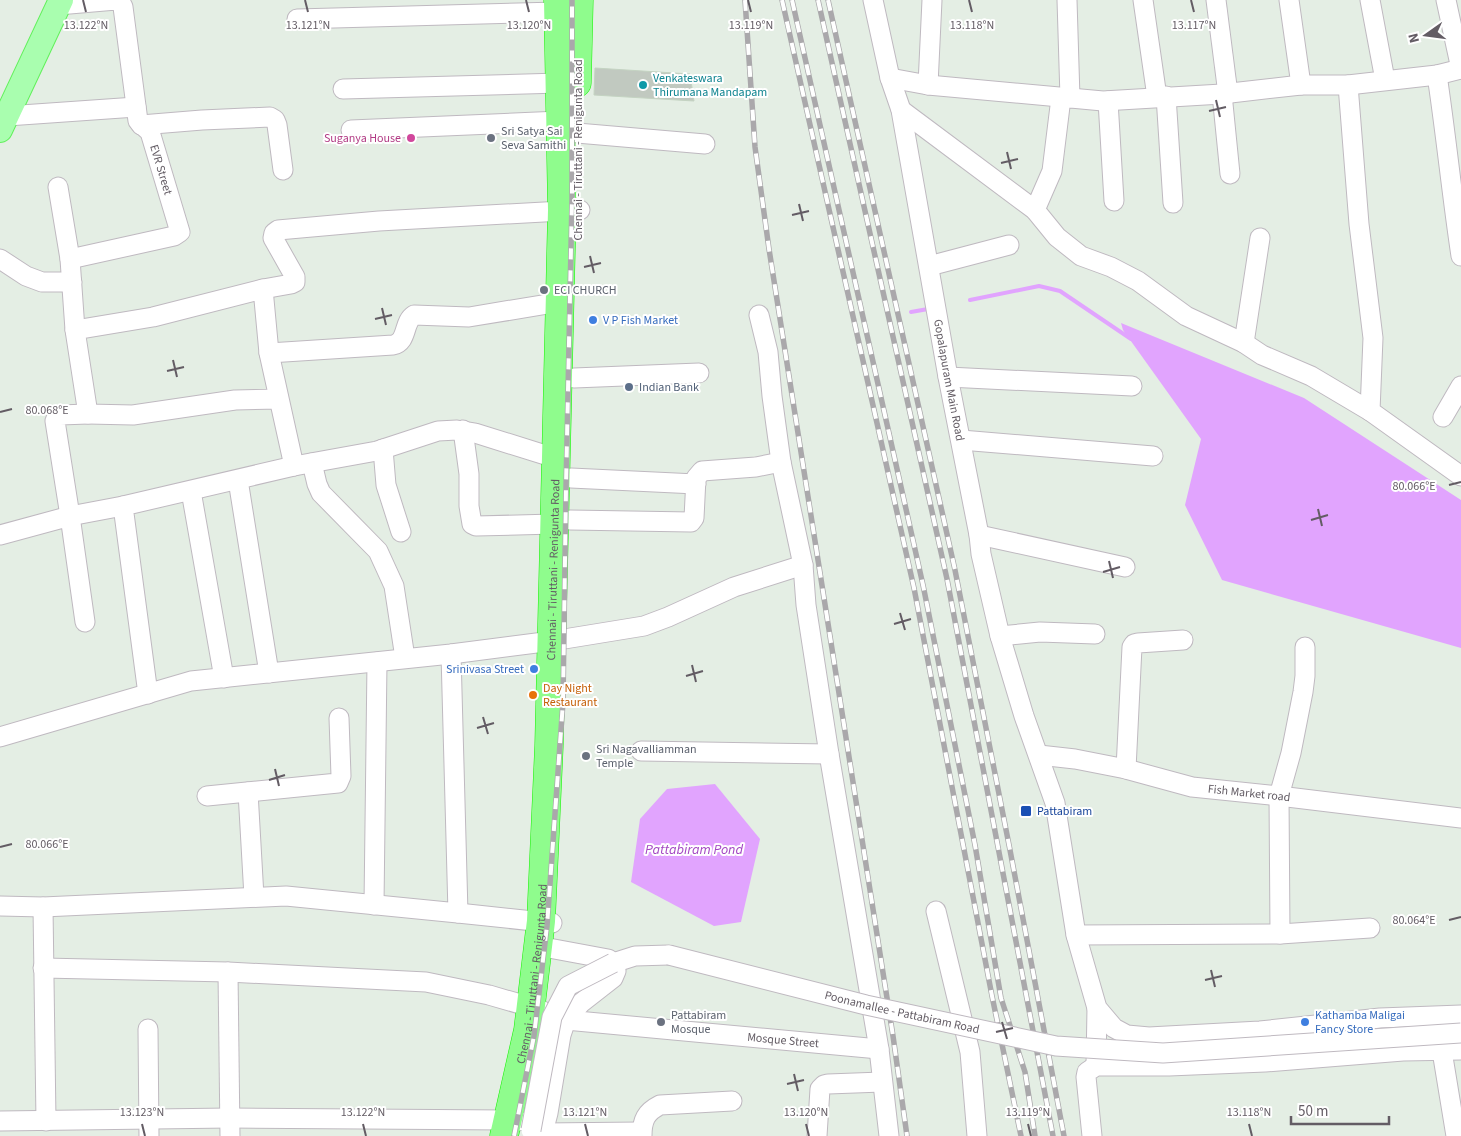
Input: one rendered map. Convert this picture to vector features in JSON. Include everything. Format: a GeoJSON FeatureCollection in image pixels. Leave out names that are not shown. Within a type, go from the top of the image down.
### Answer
{"type":"FeatureCollection","features":[{"type":"Feature","properties":{"kind":"highway","name":"Chennai - Tiruttani - Renigunta Road"},"geometry":{"type":"LineString","coordinates":[[563,468],[574,378],[569,127],[560,82],[565,4]]}},
{"type":"Feature","properties":{"kind":"highway","name":"Chennai - Tiruttani - Renigunta Road"},"geometry":{"type":"LineString","coordinates":[[565,4],[577,83],[569,127]]}},
{"type":"Feature","properties":{"kind":"highway","name":"Chennai - Tiruttani - Renigunta Road"},"geometry":{"type":"LineString","coordinates":[[524,1131],[566,746],[560,640],[563,468],[560,302],[571,210]]}},
{"type":"Feature","properties":{"kind":"main road"},"geometry":{"type":"LineString","coordinates":[[2,124],[59,2]]}},
{"type":"Feature","properties":{"kind":"street","name":"EVR Street"},"geometry":{"type":"LineString","coordinates":[[59,2],[116,0],[121,3],[138,121],[150,132],[179,228],[179,234],[174,236],[70,259]]}},
{"type":"Feature","properties":{"kind":"street","name":"Gopalapuram Main Road"},"geometry":{"type":"LineString","coordinates":[[873,0],[890,78],[901,110],[981,554],[1000,636],[1024,716],[1055,803],[1076,935],[1097,1008]]}},
{"type":"Feature","properties":{"kind":"street"},"geometry":{"type":"LineString","coordinates":[[928,85],[932,0]]}},
{"type":"Feature","properties":{"kind":"street"},"geometry":{"type":"LineString","coordinates":[[1035,210],[1052,171],[1065,98],[1067,0]]}},
{"type":"Feature","properties":{"kind":"street"},"geometry":{"type":"LineString","coordinates":[[1142,0],[1162,97],[1173,203]]}},
{"type":"Feature","properties":{"kind":"street"},"geometry":{"type":"LineString","coordinates":[[1216,0],[1230,174]]}},
{"type":"Feature","properties":{"kind":"street"},"geometry":{"type":"LineString","coordinates":[[1289,0],[1301,85]]}},
{"type":"Feature","properties":{"kind":"street"},"geometry":{"type":"LineString","coordinates":[[1370,0],[1385,80]]}},
{"type":"Feature","properties":{"kind":"street"},"geometry":{"type":"LineString","coordinates":[[890,78],[928,85],[1108,101],[1225,94],[1301,85],[1348,85],[1436,75],[1461,69],[1450,1]]}},
{"type":"Feature","properties":{"kind":"street"},"geometry":{"type":"LineString","coordinates":[[297,19],[565,4]]}},
{"type":"Feature","properties":{"kind":"street"},"geometry":{"type":"LineString","coordinates":[[1436,75],[1446,135],[1452,200],[1461,256]]}},
{"type":"Feature","properties":{"kind":"street"},"geometry":{"type":"LineString","coordinates":[[343,89],[560,82]]}},
{"type":"Feature","properties":{"kind":"street"},"geometry":{"type":"LineString","coordinates":[[1348,85],[1359,224],[1373,338],[1370,410]]}},
{"type":"Feature","properties":{"kind":"street"},"geometry":{"type":"LineString","coordinates":[[1108,101],[1114,201]]}},
{"type":"Feature","properties":{"kind":"street"},"geometry":{"type":"LineString","coordinates":[[2,124],[136,107]]}},
{"type":"Feature","properties":{"kind":"street"},"geometry":{"type":"LineString","coordinates":[[901,110],[1035,210],[1057,237],[1081,256],[1111,267],[1138,281],[1186,316],[1244,343],[1262,355],[1311,376],[1370,410],[1461,476]]}},
{"type":"Feature","properties":{"kind":"street"},"geometry":{"type":"LineString","coordinates":[[141,125],[270,117],[276,125],[283,170]]}},
{"type":"Feature","properties":{"kind":"street"},"geometry":{"type":"LineString","coordinates":[[351,130],[569,127],[705,144]]}},
{"type":"Feature","properties":{"kind":"street"},"geometry":{"type":"LineString","coordinates":[[58,187],[70,259],[75,330],[88,414]]}},
{"type":"Feature","properties":{"kind":"street"},"geometry":{"type":"LineString","coordinates":[[75,330],[153,317],[263,289],[291,284],[295,282],[296,277],[273,238],[274,233],[278,230],[379,221],[571,210]]}},
{"type":"Feature","properties":{"kind":"street"},"geometry":{"type":"LineString","coordinates":[[1244,343],[1260,238]]}},
{"type":"Feature","properties":{"kind":"street"},"geometry":{"type":"LineString","coordinates":[[929,266],[1008,245]]}},
{"type":"Feature","properties":{"kind":"street"},"geometry":{"type":"LineString","coordinates":[[0,259],[26,276],[42,282],[72,282]]}},
{"type":"Feature","properties":{"kind":"street"},"geometry":{"type":"LineString","coordinates":[[263,289],[269,353],[294,466]]}},
{"type":"Feature","properties":{"kind":"street"},"geometry":{"type":"LineString","coordinates":[[269,353],[399,344],[409,320],[414,315],[469,317],[560,302]]}},
{"type":"Feature","properties":{"kind":"street"},"geometry":{"type":"LineString","coordinates":[[759,315],[768,352],[772,396],[782,462],[803,565],[806,605],[878,1049],[889,1136]]}},
{"type":"Feature","properties":{"kind":"street"},"geometry":{"type":"LineString","coordinates":[[574,378],[700,373]]}},
{"type":"Feature","properties":{"kind":"street"},"geometry":{"type":"LineString","coordinates":[[948,377],[1132,386]]}},
{"type":"Feature","properties":{"kind":"street"},"geometry":{"type":"LineString","coordinates":[[1443,417],[1461,386]]}},
{"type":"Feature","properties":{"kind":"street"},"geometry":{"type":"LineString","coordinates":[[85,622],[55,422],[56,418],[60,415],[133,415],[235,400],[279,399]]}},
{"type":"Feature","properties":{"kind":"street"},"geometry":{"type":"LineString","coordinates":[[463,430],[469,474],[472,524],[476,526],[562,522],[691,522],[694,520],[698,474],[704,470],[756,467],[782,462]]}},
{"type":"Feature","properties":{"kind":"street"},"geometry":{"type":"LineString","coordinates":[[0,535],[70,516],[123,506],[294,466],[383,449],[438,431],[463,430],[475,433],[563,468],[696,484]]}},
{"type":"Feature","properties":{"kind":"street"},"geometry":{"type":"LineString","coordinates":[[961,440],[1153,456]]}},
{"type":"Feature","properties":{"kind":"street"},"geometry":{"type":"LineString","coordinates":[[383,449],[386,485],[401,532]]}},
{"type":"Feature","properties":{"kind":"street"},"geometry":{"type":"LineString","coordinates":[[312,463],[316,484],[321,493],[378,551],[394,586],[405,658]]}},
{"type":"Feature","properties":{"kind":"street"},"geometry":{"type":"LineString","coordinates":[[238,480],[269,673]]}},
{"type":"Feature","properties":{"kind":"street"},"geometry":{"type":"LineString","coordinates":[[191,490],[224,678]]}},
{"type":"Feature","properties":{"kind":"street"},"geometry":{"type":"LineString","coordinates":[[123,506],[148,694]]}},
{"type":"Feature","properties":{"kind":"street"},"geometry":{"type":"LineString","coordinates":[[979,535],[1125,567]]}},
{"type":"Feature","properties":{"kind":"street"},"geometry":{"type":"LineString","coordinates":[[0,737],[192,681],[451,654],[560,640],[644,626],[734,587],[803,565]]}},
{"type":"Feature","properties":{"kind":"street"},"geometry":{"type":"LineString","coordinates":[[1000,636],[1040,632],[1095,634]]}},
{"type":"Feature","properties":{"kind":"street"},"geometry":{"type":"LineString","coordinates":[[1126,769],[1132,647],[1138,642],[1183,640]]}},
{"type":"Feature","properties":{"kind":"street"},"geometry":{"type":"LineString","coordinates":[[1280,934],[1279,796],[1291,753],[1303,692],[1305,647]]}},
{"type":"Feature","properties":{"kind":"street"},"geometry":{"type":"LineString","coordinates":[[451,654],[458,913]]}},
{"type":"Feature","properties":{"kind":"street"},"geometry":{"type":"LineString","coordinates":[[374,905],[377,662]]}},
{"type":"Feature","properties":{"kind":"street"},"geometry":{"type":"LineString","coordinates":[[207,796],[338,783],[341,776],[339,718]]}},
{"type":"Feature","properties":{"kind":"street"},"geometry":{"type":"LineString","coordinates":[[641,751],[829,754]]}},
{"type":"Feature","properties":{"kind":"street","name":"Fish Market road"},"geometry":{"type":"LineString","coordinates":[[1039,755],[1075,759],[1126,769],[1192,787],[1461,818]]}},
{"type":"Feature","properties":{"kind":"street"},"geometry":{"type":"LineString","coordinates":[[248,792],[254,898]]}},
{"type":"Feature","properties":{"kind":"street"},"geometry":{"type":"LineString","coordinates":[[0,906],[43,907],[286,896],[458,913],[545,935],[612,960],[616,971],[613,978],[581,1003],[566,1020],[561,1035],[548,1113],[524,1131]]}},
{"type":"Feature","properties":{"kind":"street"},"geometry":{"type":"LineString","coordinates":[[43,907],[46,1121]]}},
{"type":"Feature","properties":{"kind":"street"},"geometry":{"type":"LineString","coordinates":[[936,912],[970,1052],[978,1136]]}},
{"type":"Feature","properties":{"kind":"street"},"geometry":{"type":"LineString","coordinates":[[1076,935],[1280,934],[1370,928]]}},
{"type":"Feature","properties":{"kind":"street","name":"Poonamallee - Pattabiram Road"},"geometry":{"type":"LineString","coordinates":[[524,1131],[552,1017],[568,986],[613,963],[635,956],[668,955],[866,1005],[1056,1046],[1094,1050],[1163,1053],[1461,1033]]}},
{"type":"Feature","properties":{"kind":"street"},"geometry":{"type":"LineString","coordinates":[[43,968],[228,972],[426,982],[536,1008]]}},
{"type":"Feature","properties":{"kind":"street"},"geometry":{"type":"LineString","coordinates":[[228,972],[230,1127]]}},
{"type":"Feature","properties":{"kind":"street"},"geometry":{"type":"LineString","coordinates":[[1097,1008],[1114,1028],[1127,1036],[1149,1037],[1260,1031],[1380,1018],[1461,1015]]}},
{"type":"Feature","properties":{"kind":"street"},"geometry":{"type":"LineString","coordinates":[[1096,1066],[1097,1008]]}},
{"type":"Feature","properties":{"kind":"street","name":"Mosque Street"},"geometry":{"type":"LineString","coordinates":[[566,1020],[878,1049]]}},
{"type":"Feature","properties":{"kind":"street"},"geometry":{"type":"LineString","coordinates":[[148,1029],[150,1128]]}},
{"type":"Feature","properties":{"kind":"street"},"geometry":{"type":"LineString","coordinates":[[1092,1136],[1086,1076],[1087,1072],[1096,1066],[1178,1066],[1265,1062],[1403,1051],[1461,1050]]}},
{"type":"Feature","properties":{"kind":"street"},"geometry":{"type":"LineString","coordinates":[[1442,1051],[1456,1136]]}},
{"type":"Feature","properties":{"kind":"street"},"geometry":{"type":"LineString","coordinates":[[817,1136],[820,1089],[822,1086],[828,1084],[882,1082]]}},
{"type":"Feature","properties":{"kind":"street"},"geometry":{"type":"LineString","coordinates":[[0,1121],[46,1121],[150,1128],[355,1128],[642,1134],[644,1120],[650,1110],[660,1105],[732,1101]]}},
{"type":"Feature","properties":{"kind":"water"},"geometry":{"type":"Polygon","coordinates":[[[1121,323],[1304,398],[1461,500],[1461,648],[1222,580],[1185,505],[1201,439],[1123,330],[1121,323]]]}},
{"type":"Feature","properties":{"kind":"water","name":"Pattabiram Pond"},"geometry":{"type":"Polygon","coordinates":[[[715,784],[760,839],[741,922],[714,926],[631,882],[640,819],[667,789],[715,784]]]}},
{"type":"Feature","properties":{"kind":"building","name":"Venkateswara Thirumana Mandapam"},"geometry":{"type":"Polygon","coordinates":[[[595,68],[690,74],[694,101],[594,95],[595,68]]]}},
{"type":"Feature","properties":{"kind":"waterway"},"geometry":{"type":"LineString","coordinates":[[970,300],[1039,286],[1060,291],[1131,339]]}},
{"type":"Feature","properties":{"kind":"waterway"},"geometry":{"type":"LineString","coordinates":[[911,312],[928,309]]}},
{"type":"Feature","properties":{"kind":"railway"},"geometry":{"type":"LineString","coordinates":[[514,1136],[534,1036],[547,926],[563,702],[572,199],[572,0]]}},
{"type":"Feature","properties":{"kind":"railway"},"geometry":{"type":"LineString","coordinates":[[745,0],[755,147],[769,249],[893,1036],[907,1136]]}},
{"type":"Feature","properties":{"kind":"railway"},"geometry":{"type":"LineString","coordinates":[[782,0],[914,588],[992,996],[1021,1136]]}},
{"type":"Feature","properties":{"kind":"railway"},"geometry":{"type":"LineString","coordinates":[[792,0],[923,585],[975,845],[1001,998],[1025,1072],[1035,1136]]}},
{"type":"Feature","properties":{"kind":"railway"},"geometry":{"type":"LineString","coordinates":[[818,0],[947,579],[1053,1136]]}},
{"type":"Feature","properties":{"kind":"railway"},"geometry":{"type":"LineString","coordinates":[[828,0],[955,570],[1064,1136]]}},
{"type":"Feature","properties":{"kind":"place","name":"Venkateswara Thirumana Mandapam"},"geometry":{"type":"Point","coordinates":[643,85]}},
{"type":"Feature","properties":{"kind":"place","name":"Suganya House"},"geometry":{"type":"Point","coordinates":[411,138]}},
{"type":"Feature","properties":{"kind":"place","name":"Sri Satya Sai Seva Samithi"},"geometry":{"type":"Point","coordinates":[491,138]}},
{"type":"Feature","properties":{"kind":"place","name":"ECI CHURCH"},"geometry":{"type":"Point","coordinates":[544,290]}},
{"type":"Feature","properties":{"kind":"place","name":"V P Fish Market"},"geometry":{"type":"Point","coordinates":[593,320]}},
{"type":"Feature","properties":{"kind":"place","name":"Indian Bank"},"geometry":{"type":"Point","coordinates":[629,387]}},
{"type":"Feature","properties":{"kind":"place","name":"Srinivasa Street"},"geometry":{"type":"Point","coordinates":[534,669]}},
{"type":"Feature","properties":{"kind":"place","name":"Day Night Restaurant"},"geometry":{"type":"Point","coordinates":[533,695]}},
{"type":"Feature","properties":{"kind":"place","name":"Sri Nagavalliamman Temple"},"geometry":{"type":"Point","coordinates":[586,756]}},
{"type":"Feature","properties":{"kind":"place","name":"Pattabiram"},"geometry":{"type":"Point","coordinates":[1026,811]}},
{"type":"Feature","properties":{"kind":"place","name":"Pattabiram Mosque"},"geometry":{"type":"Point","coordinates":[661,1022]}},
{"type":"Feature","properties":{"kind":"place","name":"Kathamba Maligai Fancy Store"},"geometry":{"type":"Point","coordinates":[1305,1022]}}]}
